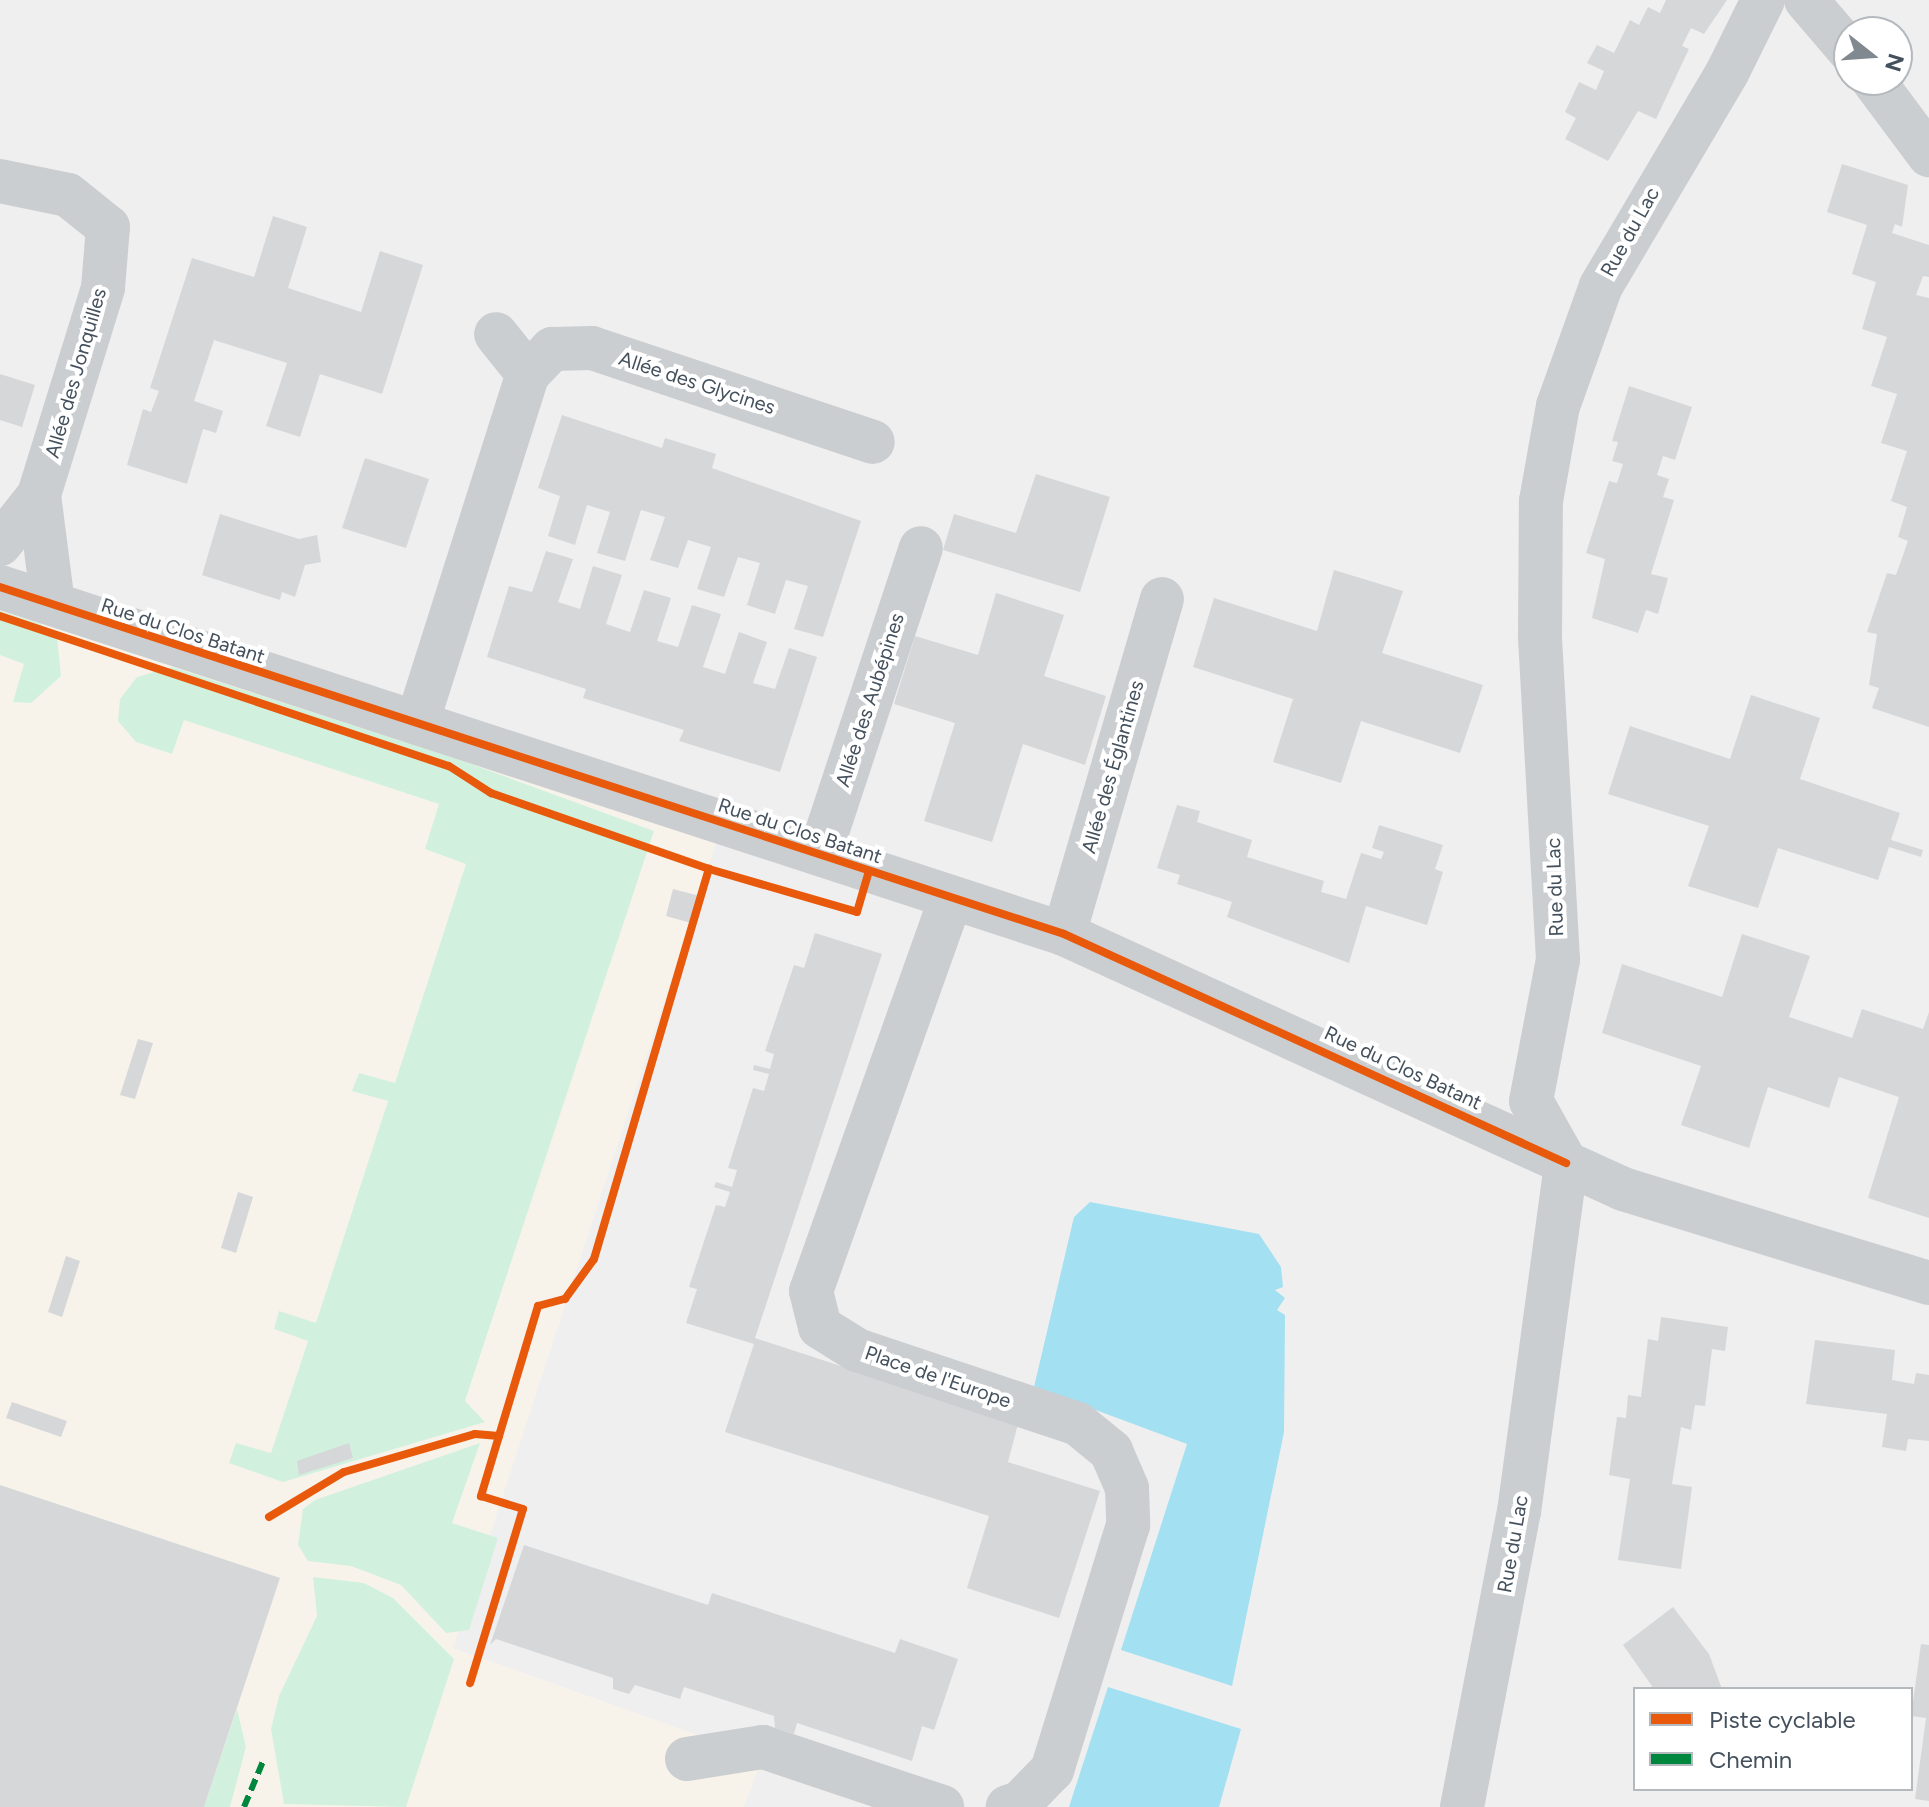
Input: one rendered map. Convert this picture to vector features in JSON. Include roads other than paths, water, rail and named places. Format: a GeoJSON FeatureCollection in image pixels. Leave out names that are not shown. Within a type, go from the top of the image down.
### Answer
{"type":"FeatureCollection","features":[{"type":"Feature","properties":{"kind":"street","name":"Rue du Lac"},"geometry":{"type":"LineString","coordinates":[[1462,1807],[1519,1512],[1566,1163],[1531,1101],[1558,960],[1540,635],[1541,501],[1558,406],[1601,286],[1727,73],[1763,0]]}},
{"type":"Feature","properties":{"kind":"street"},"geometry":{"type":"LineString","coordinates":[[1806,0],[1833,31]]}},
{"type":"Feature","properties":{"kind":"street"},"geometry":{"type":"LineString","coordinates":[[1885,96],[1929,155]]}},
{"type":"Feature","properties":{"kind":"street","name":"Allée des Jonquilles"},"geometry":{"type":"LineString","coordinates":[[0,181],[68,195],[108,227],[103,288],[39,495],[0,544]]}},
{"type":"Feature","properties":{"kind":"street"},"geometry":{"type":"LineString","coordinates":[[417,723],[528,374],[496,334]]}},
{"type":"Feature","properties":{"kind":"street","name":"Allée des Glycines"},"geometry":{"type":"LineString","coordinates":[[528,374],[552,349],[592,348],[873,442]]}},
{"type":"Feature","properties":{"kind":"street","name":"Allée des Jonquilles"},"geometry":{"type":"LineString","coordinates":[[39,495],[53,604]]}},
{"type":"Feature","properties":{"kind":"street","name":"Allée des Aubépines"},"geometry":{"type":"LineString","coordinates":[[820,853],[921,548]]}},
{"type":"Feature","properties":{"kind":"street","name":"Rue du Clos Batant"},"geometry":{"type":"LineString","coordinates":[[0,587],[1064,934],[1623,1189],[1929,1283]]}},
{"type":"Feature","properties":{"kind":"street","name":"Allée des Églantines"},"geometry":{"type":"LineString","coordinates":[[1064,934],[1162,599]]}},
{"type":"Feature","properties":{"kind":"street","name":"Place de l'Europe"},"geometry":{"type":"LineString","coordinates":[[951,898],[811,1291],[820,1327],[857,1350],[1078,1424],[1111,1451],[1127,1488],[1128,1525],[1052,1770],[1020,1803],[1008,1807]]}},
{"type":"Feature","properties":{"kind":"street"},"geometry":{"type":"LineString","coordinates":[[687,1759],[763,1747],[942,1807]]}},
{"type":"Feature","properties":{"kind":"water"},"geometry":{"type":"Polygon","coordinates":[[[1090,1202],[1259,1234],[1281,1267],[1283,1287],[1275,1290],[1285,1298],[1277,1310],[1285,1315],[1284,1432],[1232,1686],[1121,1650],[1187,1444],[1034,1387],[1074,1217],[1090,1202]]]}},
{"type":"Feature","properties":{"kind":"water"},"geometry":{"type":"Polygon","coordinates":[[[1108,1687],[1241,1729],[1219,1807],[1069,1807],[1108,1687]]]}}]}
